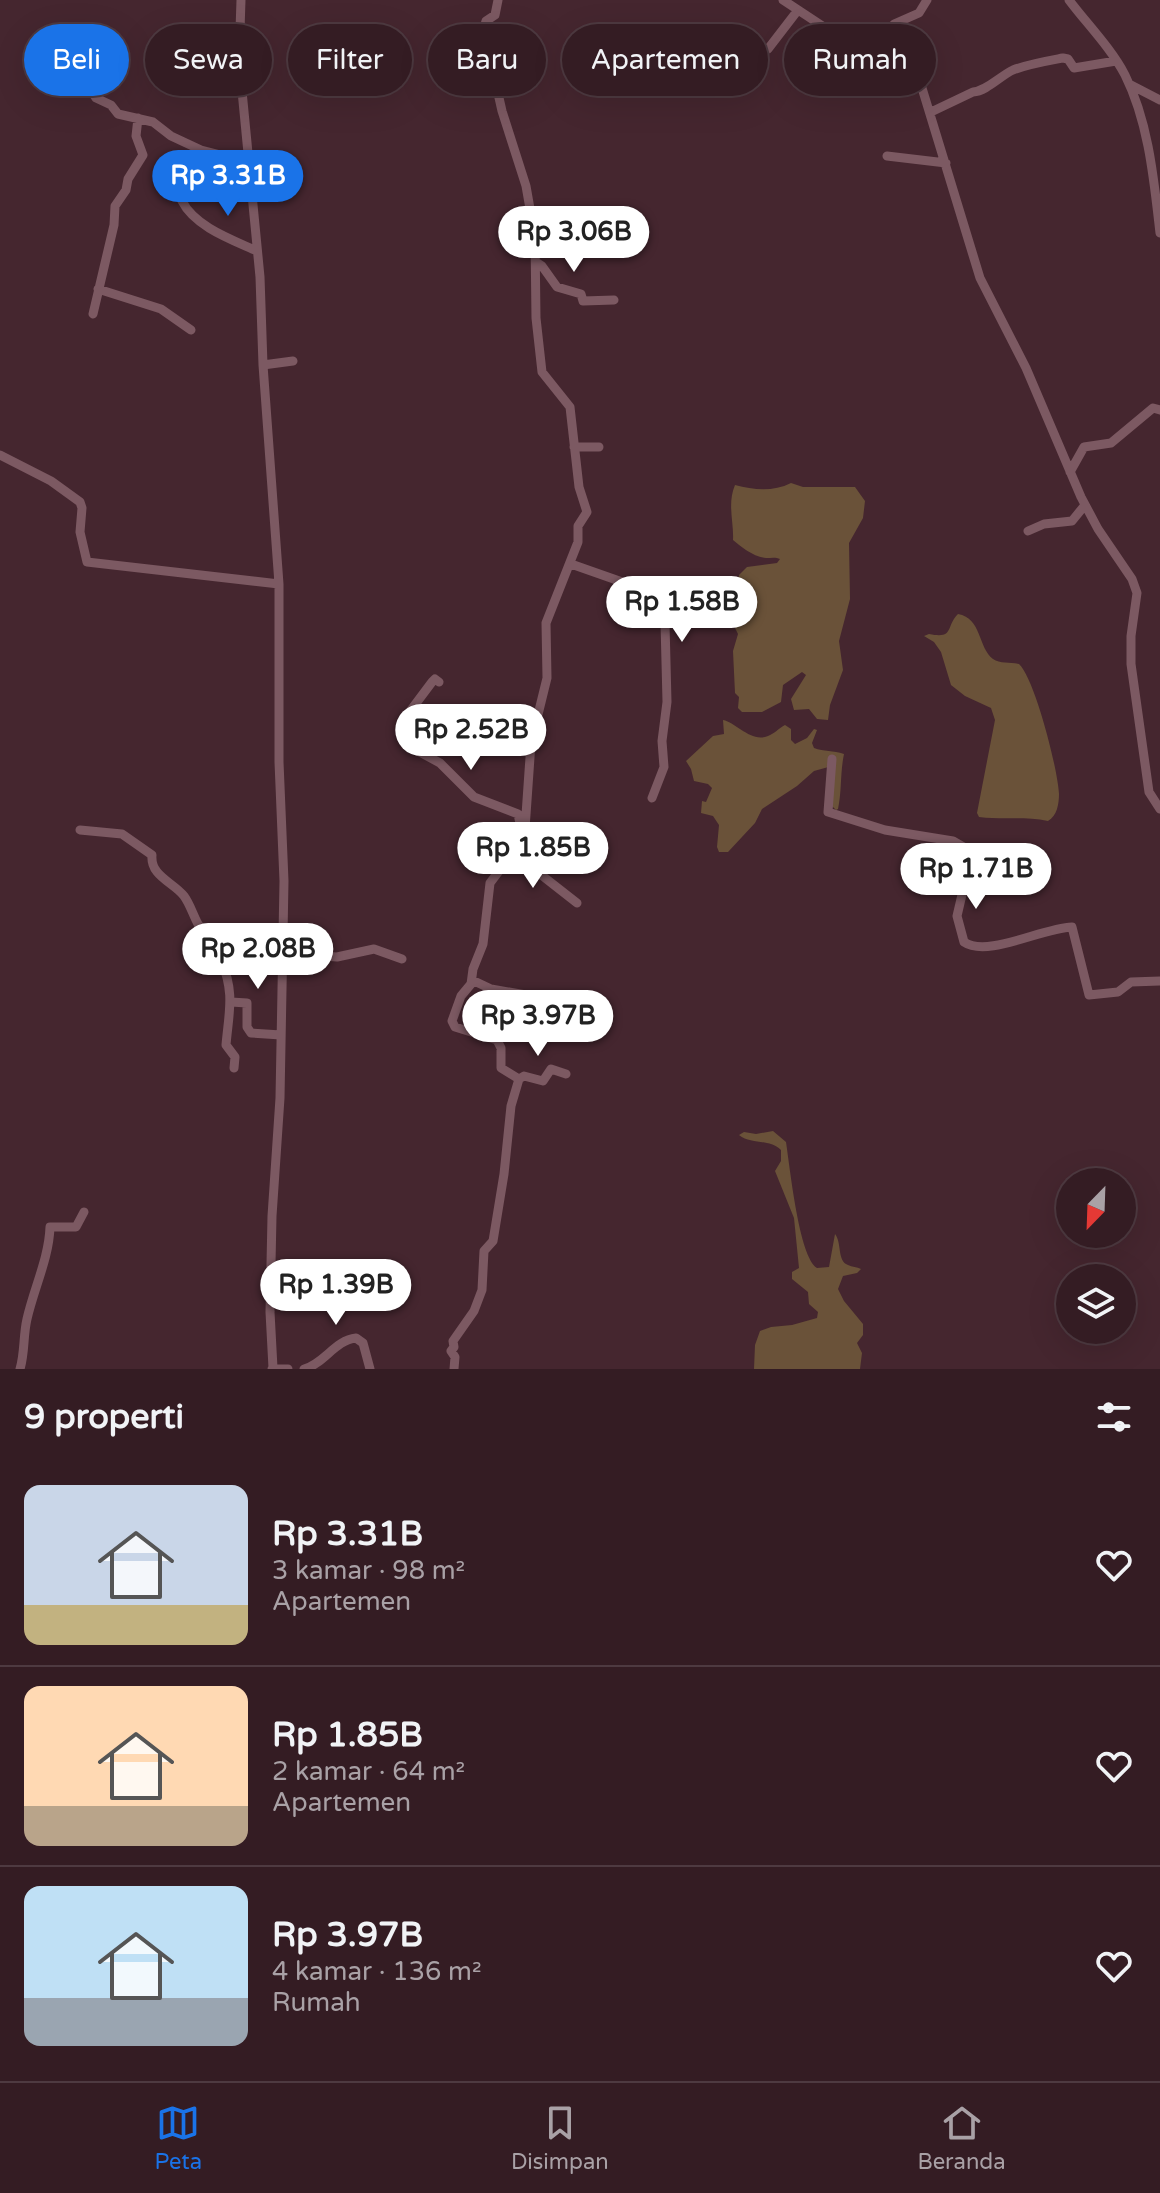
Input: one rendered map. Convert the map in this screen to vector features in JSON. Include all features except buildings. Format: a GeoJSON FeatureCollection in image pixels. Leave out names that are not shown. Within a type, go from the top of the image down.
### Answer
{"type":"FeatureCollection","features":[{"type":"Feature","properties":{"kind":"street"},"geometry":{"type":"LineString","coordinates":[[241,0],[239,60],[257,251],[279,584],[279,762],[284,881],[280,1098],[270,1312],[273,1369],[288,1369]]}},
{"type":"Feature","properties":{"kind":"street"},"geometry":{"type":"LineString","coordinates":[[498,0],[495,15],[486,21],[484,28],[493,56],[502,111],[526,186],[535,237],[536,318],[542,372],[570,407],[579,487],[587,507],[585,517],[578,526],[579,540],[571,564],[546,623],[547,678],[531,743],[525,829],[520,843],[490,883],[487,929],[472,980],[457,1005],[452,1024],[497,1040],[501,1048],[501,1068],[519,1079]]}},
{"type":"Feature","properties":{"kind":"street"},"geometry":{"type":"LineString","coordinates":[[783,0],[819,24]]}},
{"type":"Feature","properties":{"kind":"street"},"geometry":{"type":"LineString","coordinates":[[894,24],[919,13],[927,0]]}},
{"type":"Feature","properties":{"kind":"street"},"geometry":{"type":"LineString","coordinates":[[1069,0],[1116,61],[1129,84],[1151,163],[1160,233]]}},
{"type":"Feature","properties":{"kind":"street"},"geometry":{"type":"LineString","coordinates":[[768,49],[798,10]]}},
{"type":"Feature","properties":{"kind":"street"},"geometry":{"type":"LineString","coordinates":[[931,112],[973,92],[980,92],[1003,75],[1022,67],[1063,58],[1068,59],[1074,68],[1116,61]]}},
{"type":"Feature","properties":{"kind":"street"},"geometry":{"type":"LineString","coordinates":[[1129,84],[1160,100]]}},
{"type":"Feature","properties":{"kind":"street"},"geometry":{"type":"LineString","coordinates":[[95,96],[111,105],[118,114],[157,124],[171,136],[201,150],[248,162]]}},
{"type":"Feature","properties":{"kind":"street"},"geometry":{"type":"LineString","coordinates":[[923,96],[931,112],[980,278],[1026,368],[1085,505],[1137,593],[1131,664],[1149,792],[1160,809]]}},
{"type":"Feature","properties":{"kind":"street"},"geometry":{"type":"LineString","coordinates":[[93,314],[114,225],[115,206],[125,193],[128,179],[143,155],[136,136],[138,118]]}},
{"type":"Feature","properties":{"kind":"street"},"geometry":{"type":"LineString","coordinates":[[887,156],[946,163]]}},
{"type":"Feature","properties":{"kind":"street"},"geometry":{"type":"LineString","coordinates":[[182,201],[187,210],[211,227],[257,251]]}},
{"type":"Feature","properties":{"kind":"street"},"geometry":{"type":"LineString","coordinates":[[536,262],[557,287],[580,293],[583,301],[614,300]]}},
{"type":"Feature","properties":{"kind":"street"},"geometry":{"type":"LineString","coordinates":[[98,289],[155,306],[191,330]]}},
{"type":"Feature","properties":{"kind":"street"},"geometry":{"type":"LineString","coordinates":[[263,365],[293,361]]}},
{"type":"Feature","properties":{"kind":"street"},"geometry":{"type":"LineString","coordinates":[[1070,472],[1084,447],[1111,443],[1153,408],[1160,410]]}},
{"type":"Feature","properties":{"kind":"street"},"geometry":{"type":"LineString","coordinates":[[574,447],[599,447]]}},
{"type":"Feature","properties":{"kind":"street"},"geometry":{"type":"LineString","coordinates":[[0,455],[51,481],[80,502],[80,532],[87,562],[279,584]]}},
{"type":"Feature","properties":{"kind":"street"},"geometry":{"type":"LineString","coordinates":[[1028,531],[1044,524],[1072,521],[1085,505]]}},
{"type":"Feature","properties":{"kind":"street"},"geometry":{"type":"LineString","coordinates":[[571,564],[645,590],[660,601],[665,623],[667,702],[662,748],[664,767],[652,798]]}},
{"type":"Feature","properties":{"kind":"street"},"geometry":{"type":"LineString","coordinates":[[439,682],[435,679],[432,682],[405,718],[416,750],[440,763],[468,794],[518,814],[521,819],[520,843],[540,874],[577,903]]}},
{"type":"Feature","properties":{"kind":"street"},"geometry":{"type":"LineString","coordinates":[[832,759],[828,812],[885,830],[953,841],[971,850],[973,854],[957,916],[964,942],[983,948],[1049,929],[1072,927],[1089,995],[1118,992],[1131,982],[1160,981]]}},
{"type":"Feature","properties":{"kind":"street"},"geometry":{"type":"LineString","coordinates":[[80,830],[119,833],[151,853],[152,865],[166,882],[186,898],[199,927],[215,946],[226,974],[231,1002],[226,1045],[235,1057],[234,1068]]}},
{"type":"Feature","properties":{"kind":"street"},"geometry":{"type":"LineString","coordinates":[[282,953],[337,957],[374,949],[402,959]]}},
{"type":"Feature","properties":{"kind":"street"},"geometry":{"type":"LineString","coordinates":[[472,980],[491,989],[526,995]]}},
{"type":"Feature","properties":{"kind":"street"},"geometry":{"type":"LineString","coordinates":[[231,1002],[247,1003],[249,1031],[281,1035]]}},
{"type":"Feature","properties":{"kind":"street"},"geometry":{"type":"LineString","coordinates":[[454,1369],[453,1341],[474,1311],[482,1290],[484,1251],[493,1241],[511,1106],[519,1079],[525,1076],[543,1081],[551,1069],[566,1074]]}},
{"type":"Feature","properties":{"kind":"street"},"geometry":{"type":"LineString","coordinates":[[20,1369],[27,1318],[49,1243],[50,1227],[76,1227],[84,1212]]}},
{"type":"Feature","properties":{"kind":"street"},"geometry":{"type":"LineString","coordinates":[[304,1369],[319,1362],[351,1338],[362,1341],[370,1369]]}},
{"type":"Feature","properties":{"kind":"shaded area"},"geometry":{"type":"Polygon","coordinates":[[[791,483],[803,487],[855,487],[865,501],[863,518],[849,543],[850,599],[839,641],[843,670],[828,720],[817,719],[809,709],[794,710],[791,699],[806,675],[802,672],[783,685],[781,702],[762,712],[742,712],[735,693],[733,651],[738,634],[730,618],[739,575],[747,567],[777,563],[780,559],[757,556],[733,540],[733,492],[735,485],[763,489],[791,483]]]}},
{"type":"Feature","properties":{"kind":"shaded area"},"geometry":{"type":"Polygon","coordinates":[[[958,614],[976,627],[993,659],[1019,664],[1032,687],[1058,782],[1058,806],[1048,821],[979,817],[977,813],[995,720],[991,708],[965,696],[951,685],[941,652],[934,642],[924,636],[943,635],[958,614]]]}},
{"type":"Feature","properties":{"kind":"shaded area"},"geometry":{"type":"Polygon","coordinates":[[[723,720],[756,737],[770,735],[785,725],[791,729],[791,740],[795,744],[807,738],[814,729],[817,730],[812,743],[814,748],[844,754],[838,809],[832,806],[834,768],[814,771],[762,809],[755,823],[728,852],[719,852],[719,825],[713,816],[701,813],[702,801],[706,802],[712,788],[694,781],[686,761],[713,736],[724,734],[723,720]]]}},
{"type":"Feature","properties":{"kind":"shaded area"},"geometry":{"type":"Polygon","coordinates":[[[773,1131],[786,1142],[800,1230],[811,1260],[817,1268],[829,1267],[835,1234],[845,1263],[861,1269],[843,1276],[838,1289],[863,1324],[863,1335],[857,1343],[862,1353],[860,1369],[754,1369],[755,1345],[760,1331],[817,1318],[818,1312],[809,1304],[808,1292],[792,1279],[792,1272],[799,1268],[794,1218],[775,1171],[781,1161],[781,1150],[739,1135],[773,1131]]]}}]}
